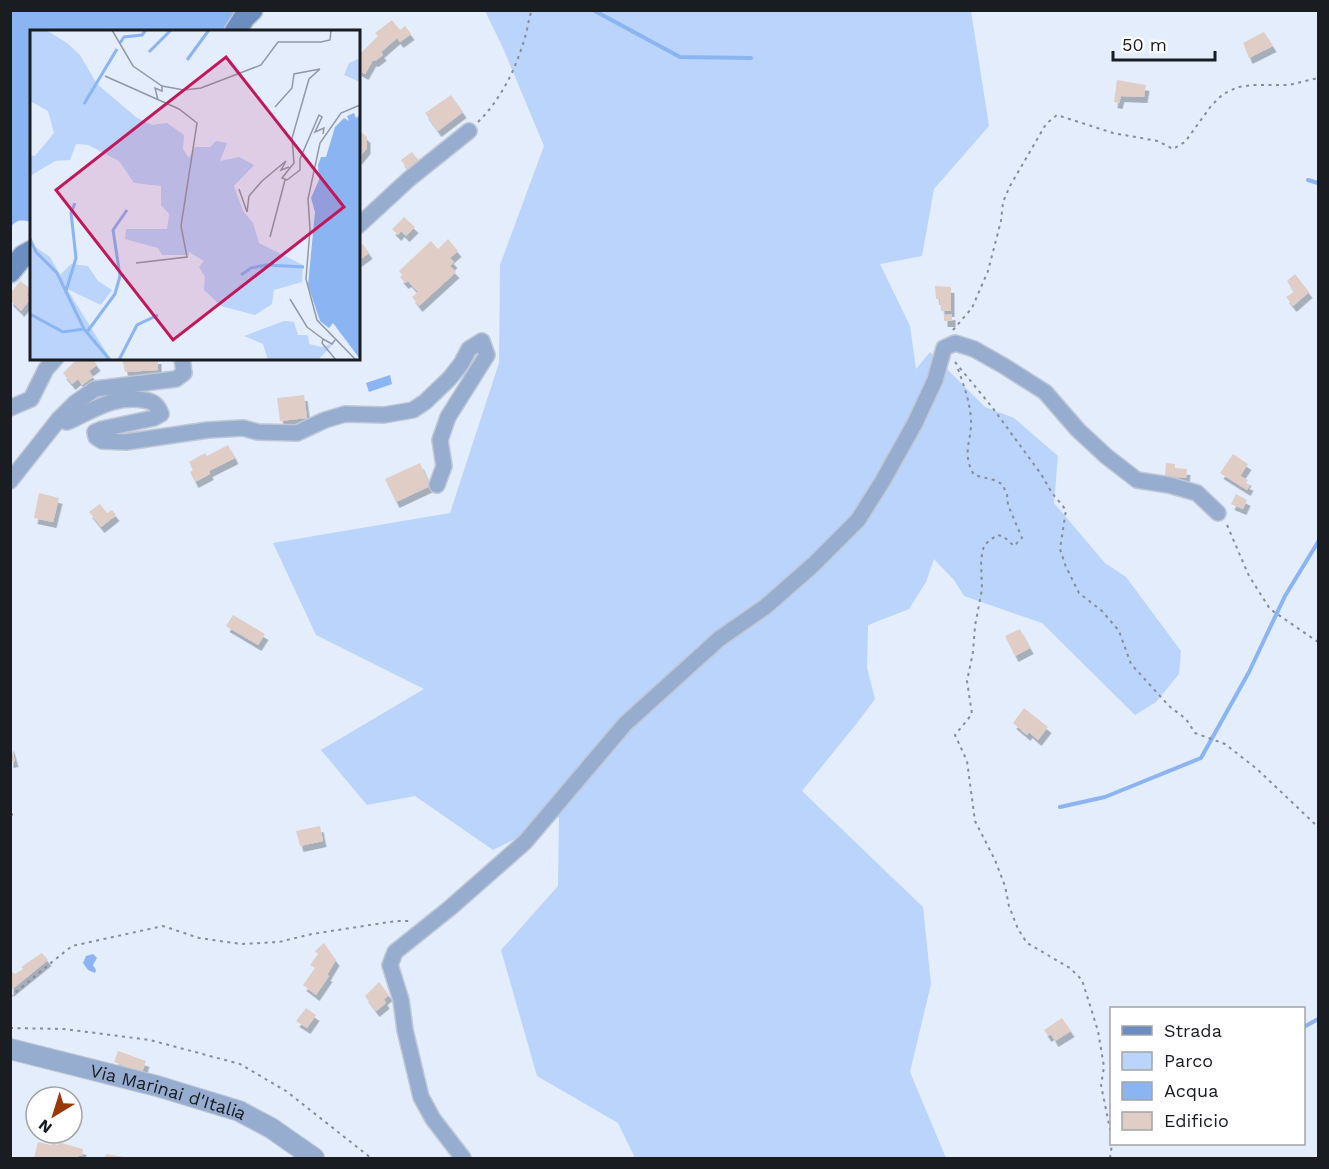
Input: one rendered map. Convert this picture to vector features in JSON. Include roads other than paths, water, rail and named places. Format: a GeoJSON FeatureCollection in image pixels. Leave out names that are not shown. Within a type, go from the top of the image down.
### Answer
{"type":"FeatureCollection","features":[{"type":"Feature","properties":{"kind":"main road"},"geometry":{"type":"LineString","coordinates":[[236,30],[252,10]]}},
{"type":"Feature","properties":{"kind":"main road"},"geometry":{"type":"LineString","coordinates":[[10,272],[23,256],[30,252]]}},
{"type":"Feature","properties":{"kind":"street"},"geometry":{"type":"LineString","coordinates":[[360,224],[409,179],[470,131]]}},
{"type":"Feature","properties":{"kind":"street"},"geometry":{"type":"LineString","coordinates":[[59,419],[67,422],[89,410],[127,398],[152,401],[159,407],[161,414],[154,418],[102,429],[95,432],[96,437],[102,441],[126,442],[231,429],[297,433],[345,414],[384,415],[413,410],[449,379],[469,349],[482,341],[487,355],[448,417],[440,440],[444,466],[437,485]]}},
{"type":"Feature","properties":{"kind":"street"},"geometry":{"type":"LineString","coordinates":[[463,1158],[433,1119],[421,1097],[405,1030],[401,1000],[390,965],[395,952],[486,878],[525,842],[625,724],[719,639],[765,607],[813,565],[858,520],[915,423],[935,380],[944,348],[955,343],[974,349],[1004,366],[1045,392],[1078,430],[1137,480],[1169,485],[1197,493],[1218,513]]}},
{"type":"Feature","properties":{"kind":"street"},"geometry":{"type":"LineString","coordinates":[[10,408],[31,399],[46,369],[54,360]]}},
{"type":"Feature","properties":{"kind":"street"},"geometry":{"type":"LineString","coordinates":[[10,482],[59,419],[75,403],[95,389],[176,379],[184,373],[182,360]]}},
{"type":"Feature","properties":{"kind":"street","name":"Via Marinai d'Italia"},"geometry":{"type":"LineString","coordinates":[[10,1049],[157,1086],[239,1111],[271,1128],[314,1158]]}},
{"type":"Feature","properties":{"kind":"water"},"geometry":{"type":"Polygon","coordinates":[[[11,11],[238,11],[223,30],[30,30],[30,222],[20,221],[11,227],[11,11]]]}},
{"type":"Feature","properties":{"kind":"water"},"geometry":{"type":"Polygon","coordinates":[[[390,375],[392,384],[369,392],[366,383],[390,375]]]}},
{"type":"Feature","properties":{"kind":"water"},"geometry":{"type":"Polygon","coordinates":[[[93,954],[97,958],[93,965],[95,973],[88,970],[83,963],[86,956],[93,954]]]}},
{"type":"Feature","properties":{"kind":"waterway"},"geometry":{"type":"LineString","coordinates":[[593,10],[680,57],[751,58]]}},
{"type":"Feature","properties":{"kind":"waterway"},"geometry":{"type":"LineString","coordinates":[[1308,180],[1318,183]]}},
{"type":"Feature","properties":{"kind":"waterway"},"geometry":{"type":"LineString","coordinates":[[1060,807],[1105,797],[1201,758],[1249,672],[1285,596],[1318,542]]}},
{"type":"Feature","properties":{"kind":"waterway"},"geometry":{"type":"LineString","coordinates":[[1305,1026],[1318,1019]]}}]}
